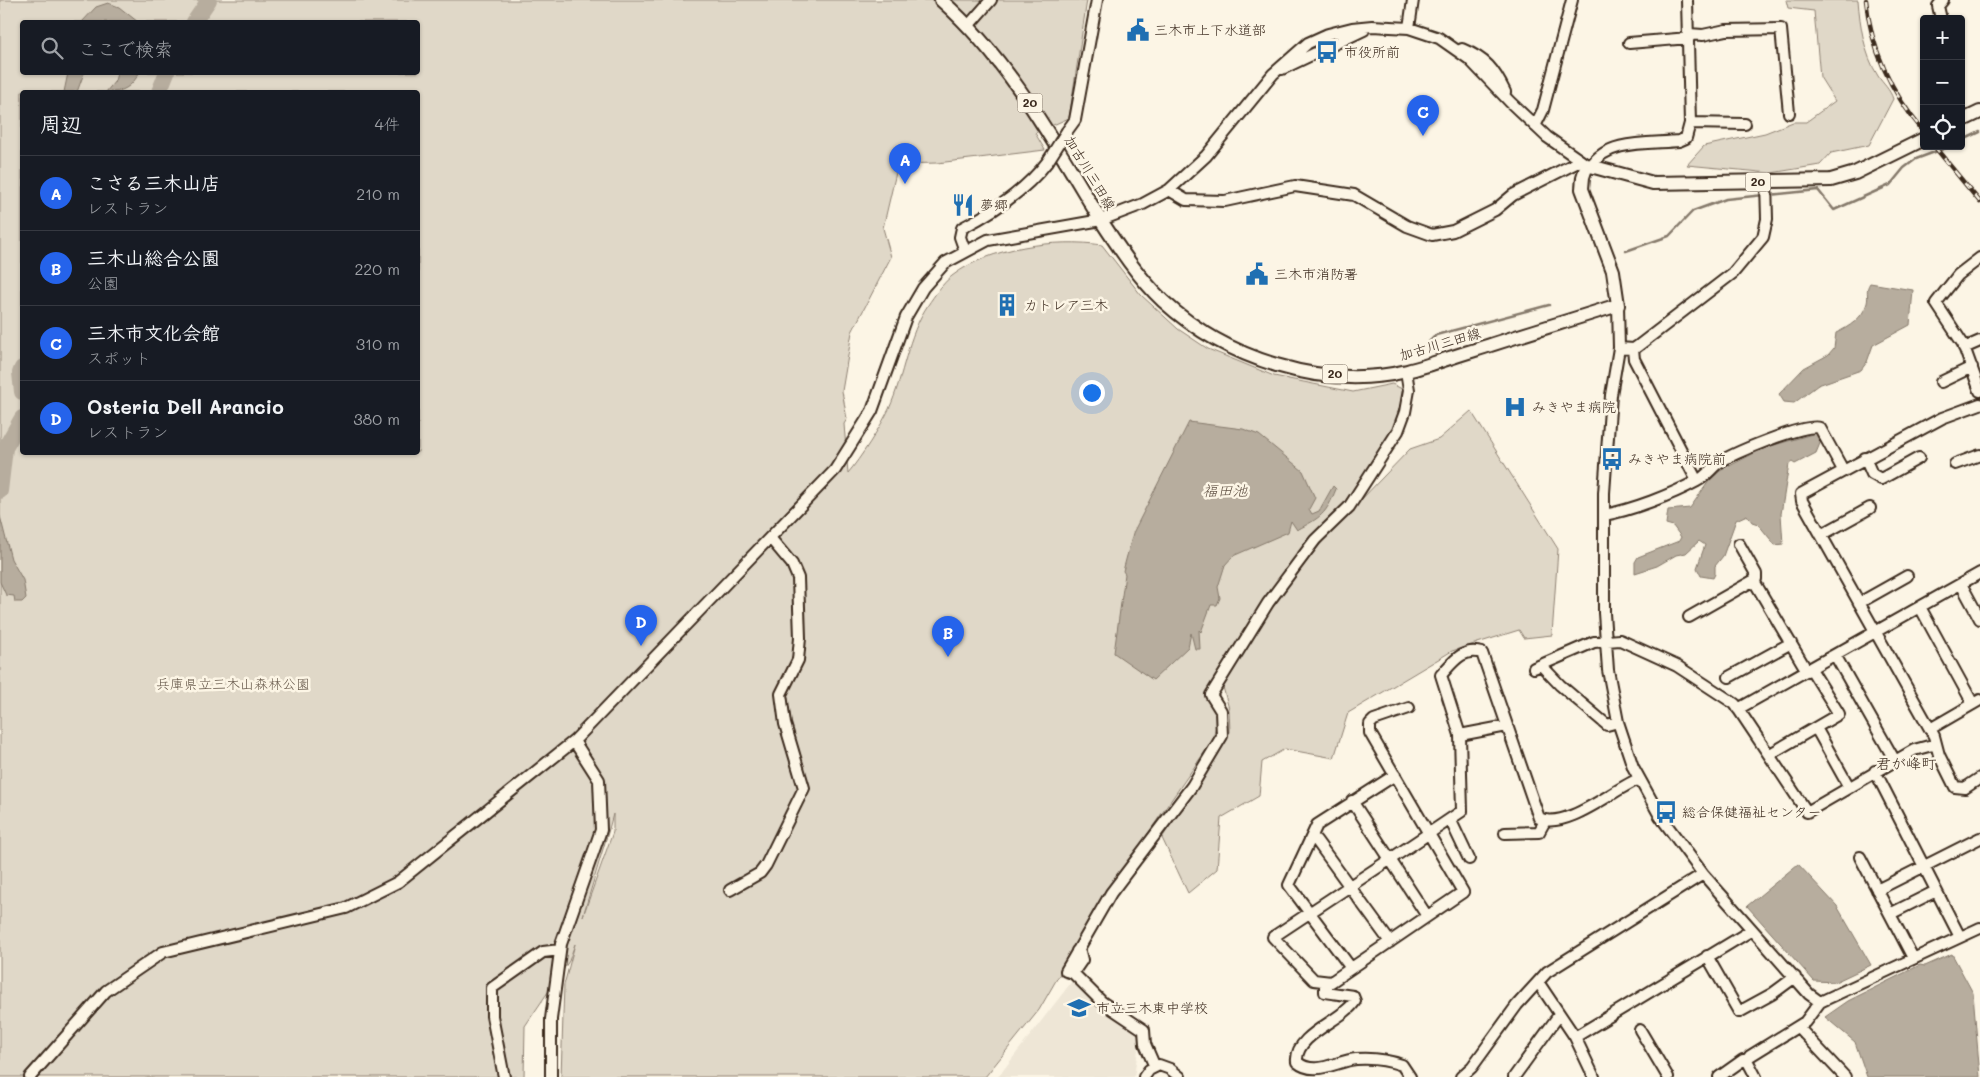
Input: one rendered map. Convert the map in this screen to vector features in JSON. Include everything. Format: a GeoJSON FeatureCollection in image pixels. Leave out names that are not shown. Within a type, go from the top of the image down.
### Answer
{"type":"FeatureCollection","features":[{"type":"Feature","properties":{"kind":"main road","name":"加古川三田線"},"geometry":{"type":"LineString","coordinates":[[941,0],[969,25],[1020,89],[1124,255],[1165,302],[1204,332],[1247,354],[1295,371],[1354,376],[1406,371],[1618,305]]}},
{"type":"Feature","properties":{"kind":"main road"},"geometry":{"type":"LineString","coordinates":[[1965,119],[1980,112]]}},
{"type":"Feature","properties":{"kind":"main road","name":"20"},"geometry":{"type":"LineString","coordinates":[[1586,164],[1652,184],[1831,180],[1855,172],[1920,141]]}},
{"type":"Feature","properties":{"kind":"main road"},"geometry":{"type":"LineString","coordinates":[[1586,164],[1582,189],[1613,271],[1618,305]]}},
{"type":"Feature","properties":{"kind":"street"},"geometry":{"type":"LineString","coordinates":[[969,25],[991,0]]}},
{"type":"Feature","properties":{"kind":"street"},"geometry":{"type":"LineString","coordinates":[[965,252],[960,237],[962,228],[987,215],[1038,175],[1075,120],[1097,0]]}},
{"type":"Feature","properties":{"kind":"street"},"geometry":{"type":"LineString","coordinates":[[1409,28],[1413,0]]}},
{"type":"Feature","properties":{"kind":"street"},"geometry":{"type":"LineString","coordinates":[[1535,126],[1543,110],[1572,0]]}},
{"type":"Feature","properties":{"kind":"street"},"geometry":{"type":"LineString","coordinates":[[1169,190],[1186,200],[1226,201],[1295,186],[1354,195],[1407,226],[1432,234],[1453,231],[1494,210],[1514,195],[1586,164],[1617,147],[1679,141],[1686,138],[1690,123],[1690,36],[1687,0]]}},
{"type":"Feature","properties":{"kind":"street"},"geometry":{"type":"LineString","coordinates":[[1940,15],[1938,6],[1943,0]]}},
{"type":"Feature","properties":{"kind":"street"},"geometry":{"type":"LineString","coordinates":[[30,1077],[106,991],[164,952],[346,908],[398,882],[574,741],[771,539],[835,470],[872,411],[906,317],[923,288],[945,263],[988,240],[1101,220],[1143,204],[1169,190],[1206,156],[1273,74],[1308,43],[1328,34],[1352,28],[1372,26],[1409,28],[1448,43],[1469,59],[1535,126],[1586,164]]}},
{"type":"Feature","properties":{"kind":"street"},"geometry":{"type":"LineString","coordinates":[[1629,43],[1726,30],[1781,29],[1789,113]]}},
{"type":"Feature","properties":{"kind":"street"},"geometry":{"type":"LineString","coordinates":[[1690,123],[1745,124]]}},
{"type":"Feature","properties":{"kind":"street"},"geometry":{"type":"LineString","coordinates":[[1619,348],[1633,349],[1734,273],[1763,237],[1768,219],[1766,182]]}},
{"type":"Feature","properties":{"kind":"street"},"geometry":{"type":"LineString","coordinates":[[1980,258],[1958,275],[1936,302],[1964,348],[1980,391]]}},
{"type":"Feature","properties":{"kind":"street"},"geometry":{"type":"LineString","coordinates":[[1618,305],[1619,348],[1611,395],[1604,515],[1605,641],[1608,670],[1618,722],[1639,778],[1660,816],[1702,874],[1816,1001],[1820,1002]]}},
{"type":"Feature","properties":{"kind":"street"},"geometry":{"type":"LineString","coordinates":[[1964,348],[1980,340]]}},
{"type":"Feature","properties":{"kind":"street"},"geometry":{"type":"LineString","coordinates":[[1633,349],[1634,358],[1697,481]]}},
{"type":"Feature","properties":{"kind":"street"},"geometry":{"type":"LineString","coordinates":[[1941,382],[1972,367]]}},
{"type":"Feature","properties":{"kind":"street"},"geometry":{"type":"LineString","coordinates":[[1155,1067],[1145,1044],[1144,1030],[1102,1002],[1073,973],[1066,971],[1111,893],[1192,786],[1222,736],[1222,712],[1211,695],[1268,603],[1315,540],[1349,507],[1398,431],[1405,412],[1409,390],[1406,371]]}},
{"type":"Feature","properties":{"kind":"street"},"geometry":{"type":"LineString","coordinates":[[1980,404],[1942,418],[1801,494],[1802,500],[1821,535],[1930,729],[1939,755],[1955,787],[1965,788],[1980,778]]}},
{"type":"Feature","properties":{"kind":"street"},"geometry":{"type":"LineString","coordinates":[[1604,515],[1618,513],[1697,481],[1717,464],[1762,442],[1816,426],[1820,428],[1843,470]]}},
{"type":"Feature","properties":{"kind":"street"},"geometry":{"type":"LineString","coordinates":[[1955,464],[1980,455]]}},
{"type":"Feature","properties":{"kind":"street"},"geometry":{"type":"LineString","coordinates":[[1865,458],[1872,474],[1881,479],[1919,458]]}},
{"type":"Feature","properties":{"kind":"street"},"geometry":{"type":"LineString","coordinates":[[1821,535],[1870,508]]}},
{"type":"Feature","properties":{"kind":"street"},"geometry":{"type":"LineString","coordinates":[[730,890],[760,873],[766,865],[804,788],[785,724],[781,694],[798,660],[800,638],[798,578],[792,564],[771,539]]}},
{"type":"Feature","properties":{"kind":"street"},"geometry":{"type":"LineString","coordinates":[[1689,617],[1754,581],[1756,574],[1739,544]]}},
{"type":"Feature","properties":{"kind":"street"},"geometry":{"type":"LineString","coordinates":[[1738,709],[1980,573]]}},
{"type":"Feature","properties":{"kind":"street"},"geometry":{"type":"LineString","coordinates":[[1859,603],[1907,576]]}},
{"type":"Feature","properties":{"kind":"street"},"geometry":{"type":"LineString","coordinates":[[1754,581],[1791,643],[1839,714],[1770,754]]}},
{"type":"Feature","properties":{"kind":"street"},"geometry":{"type":"LineString","coordinates":[[1961,584],[1980,619]]}},
{"type":"Feature","properties":{"kind":"street"},"geometry":{"type":"LineString","coordinates":[[1920,607],[1977,702],[1930,729]]}},
{"type":"Feature","properties":{"kind":"street"},"geometry":{"type":"LineString","coordinates":[[1618,722],[1607,725],[1537,666],[1594,642],[1620,640],[1677,666],[1728,698],[1738,709],[1770,754],[1807,812],[1914,750],[1936,744]]}},
{"type":"Feature","properties":{"kind":"street"},"geometry":{"type":"LineString","coordinates":[[1729,677],[1791,643]]}},
{"type":"Feature","properties":{"kind":"street"},"geometry":{"type":"LineString","coordinates":[[1409,708],[1374,720],[1370,724],[1370,733],[1429,833],[1463,892],[1331,982],[1314,980],[1273,937],[1349,886],[1390,859],[1429,833],[1450,819],[1462,811],[1460,735],[1441,675],[1460,655],[1472,650],[1482,653],[1539,818],[1546,821],[1581,812],[1603,801],[1624,784],[1639,778]]}},
{"type":"Feature","properties":{"kind":"street"},"geometry":{"type":"LineString","coordinates":[[1835,655],[1894,761]]}},
{"type":"Feature","properties":{"kind":"street"},"geometry":{"type":"LineString","coordinates":[[1460,735],[1507,726]]}},
{"type":"Feature","properties":{"kind":"street"},"geometry":{"type":"LineString","coordinates":[[1816,728],[1849,787]]}},
{"type":"Feature","properties":{"kind":"street"},"geometry":{"type":"LineString","coordinates":[[551,1077],[551,1019],[560,950],[601,830],[599,780],[574,741]]}},
{"type":"Feature","properties":{"kind":"street"},"geometry":{"type":"LineString","coordinates":[[1875,771],[1960,937]]}},
{"type":"Feature","properties":{"kind":"street"},"geometry":{"type":"LineString","coordinates":[[1351,968],[1289,885],[1316,825],[1352,800],[1395,775]]}},
{"type":"Feature","properties":{"kind":"street"},"geometry":{"type":"LineString","coordinates":[[1352,800],[1427,916]]}},
{"type":"Feature","properties":{"kind":"street"},"geometry":{"type":"LineString","coordinates":[[1450,819],[1469,859]]}},
{"type":"Feature","properties":{"kind":"street"},"geometry":{"type":"LineString","coordinates":[[1506,833],[1538,832],[1546,821]]}},
{"type":"Feature","properties":{"kind":"street"},"geometry":{"type":"LineString","coordinates":[[1311,838],[1316,840],[1390,942]]}},
{"type":"Feature","properties":{"kind":"street"},"geometry":{"type":"LineString","coordinates":[[1877,890],[1980,838]]}},
{"type":"Feature","properties":{"kind":"street"},"geometry":{"type":"LineString","coordinates":[[1860,857],[1913,958]]}},
{"type":"Feature","properties":{"kind":"street"},"geometry":{"type":"LineString","coordinates":[[1461,1077],[1472,1067],[1517,1004],[1547,972],[1702,874]]}},
{"type":"Feature","properties":{"kind":"street"},"geometry":{"type":"LineString","coordinates":[[1890,914],[1936,891]]}},
{"type":"Feature","properties":{"kind":"street"},"geometry":{"type":"LineString","coordinates":[[1719,1077],[1743,1060],[1747,1060],[1750,1056],[1798,1027],[1815,1012],[1820,1002],[1980,928]]}},
{"type":"Feature","properties":{"kind":"street"},"geometry":{"type":"LineString","coordinates":[[1575,1037],[1752,930]]}},
{"type":"Feature","properties":{"kind":"street"},"geometry":{"type":"LineString","coordinates":[[504,1077],[492,1016],[492,988],[543,952],[560,950]]}},
{"type":"Feature","properties":{"kind":"street"},"geometry":{"type":"LineString","coordinates":[[1707,956],[1739,1012],[1772,994],[1795,977]]}},
{"type":"Feature","properties":{"kind":"street"},"geometry":{"type":"LineString","coordinates":[[1326,982],[1325,992],[1353,996],[1355,1001],[1352,1006],[1321,1026],[1298,1051],[1297,1062],[1315,1070],[1358,1059],[1392,1061],[1402,1065],[1410,1077]]}},
{"type":"Feature","properties":{"kind":"street"},"geometry":{"type":"LineString","coordinates":[[1538,982],[1575,1037],[1594,1077]]}},
{"type":"Feature","properties":{"kind":"street"},"geometry":{"type":"LineString","coordinates":[[1514,1077],[1559,1015]]}},
{"type":"Feature","properties":{"kind":"street"},"geometry":{"type":"LineString","coordinates":[[1798,1027],[1845,1077]]}},
{"type":"Feature","properties":{"kind":"street"},"geometry":{"type":"LineString","coordinates":[[1640,1030],[1668,1077]]}},
{"type":"Feature","properties":{"kind":"street"},"geometry":{"type":"LineString","coordinates":[[1747,1060],[1756,1077]]}},
{"type":"Feature","properties":{"kind":"street"},"geometry":{"type":"LineString","coordinates":[[1144,1077],[1159,1065],[1170,1069],[1180,1077]]}},
{"type":"Feature","properties":{"kind":"shaded area","name":"市立三木東中学校"},"geometry":{"type":"Polygon","coordinates":[[[1073,980],[1140,1036],[1134,1077],[998,1077],[1073,980]]]}},
{"type":"Feature","properties":{"kind":"green space","name":"兵庫県立三木山森林公園"},"geometry":{"type":"Polygon","coordinates":[[[0,0],[1087,0],[1069,118],[1035,133],[1045,150],[937,163],[898,164],[883,228],[891,257],[852,332],[842,391],[847,419],[844,424],[848,473],[870,442],[889,409],[915,330],[928,305],[945,282],[967,266],[985,258],[1024,247],[1045,244],[1084,243],[1102,245],[1141,295],[1178,329],[1208,349],[1274,376],[1353,392],[1392,384],[1404,390],[1393,432],[1207,694],[1218,715],[1213,740],[1105,895],[1039,1010],[985,1077],[561,1077],[564,985],[575,944],[569,961],[525,1026],[524,1077],[0,1077],[0,0]],[[613,814],[609,829],[583,916],[613,832],[613,814]]]}},
{"type":"Feature","properties":{"kind":"green space"},"geometry":{"type":"Polygon","coordinates":[[[1786,0],[1858,0],[1869,58],[1893,99],[1869,145],[1831,153],[1820,165],[1771,173],[1687,165],[1704,146],[1765,133],[1793,122],[1806,122],[1835,101],[1820,77],[1814,11],[1788,8],[1786,0]]]}},
{"type":"Feature","properties":{"kind":"green space"},"geometry":{"type":"Polygon","coordinates":[[[1471,411],[1558,549],[1552,635],[1524,638],[1519,630],[1452,651],[1348,713],[1334,758],[1285,749],[1262,762],[1259,796],[1221,818],[1217,869],[1188,893],[1162,838],[1230,732],[1229,709],[1223,687],[1271,607],[1330,532],[1410,449],[1439,439],[1471,411]]]}},
{"type":"Feature","properties":{"kind":"water"},"geometry":{"type":"Polygon","coordinates":[[[108,3],[119,7],[135,20],[84,20],[96,7],[108,3]]]}},
{"type":"Feature","properties":{"kind":"water"},"geometry":{"type":"Polygon","coordinates":[[[68,75],[83,75],[78,90],[64,90],[68,75]]]}},
{"type":"Feature","properties":{"kind":"water"},"geometry":{"type":"Polygon","coordinates":[[[116,75],[138,75],[130,85],[122,90],[108,90],[115,81],[116,75]]]}},
{"type":"Feature","properties":{"kind":"water"},"geometry":{"type":"Polygon","coordinates":[[[1870,283],[1913,290],[1910,325],[1873,345],[1867,362],[1861,370],[1818,385],[1794,403],[1784,402],[1779,394],[1804,368],[1828,355],[1834,348],[1836,333],[1859,318],[1867,303],[1870,283]]]}},
{"type":"Feature","properties":{"kind":"water","name":"福田池"},"geometry":{"type":"Polygon","coordinates":[[[1189,422],[1243,429],[1259,435],[1303,471],[1315,498],[1309,509],[1312,514],[1319,511],[1333,486],[1336,489],[1326,510],[1312,522],[1297,530],[1291,521],[1288,532],[1233,556],[1225,565],[1218,587],[1220,598],[1217,605],[1211,605],[1201,632],[1199,630],[1200,649],[1195,649],[1191,633],[1188,647],[1153,680],[1114,653],[1125,574],[1123,571],[1133,533],[1189,422]]]}},
{"type":"Feature","properties":{"kind":"water"},"geometry":{"type":"Polygon","coordinates":[[[1816,433],[1821,441],[1816,453],[1795,464],[1792,462],[1789,464],[1781,514],[1783,544],[1775,545],[1758,524],[1752,522],[1747,515],[1736,520],[1723,556],[1715,566],[1713,578],[1701,576],[1697,568],[1705,545],[1699,541],[1686,553],[1676,555],[1657,566],[1635,573],[1635,562],[1638,557],[1679,541],[1681,537],[1673,526],[1666,524],[1668,510],[1690,508],[1709,481],[1720,471],[1764,448],[1816,433]]]}},
{"type":"Feature","properties":{"kind":"water"},"geometry":{"type":"Polygon","coordinates":[[[0,516],[11,559],[23,580],[26,598],[22,602],[15,602],[14,596],[6,595],[0,582],[0,516]]]}},
{"type":"Feature","properties":{"kind":"water"},"geometry":{"type":"Polygon","coordinates":[[[1798,864],[1837,906],[1871,965],[1835,982],[1814,981],[1747,906],[1798,864]]]}},
{"type":"Feature","properties":{"kind":"water"},"geometry":{"type":"Polygon","coordinates":[[[1952,954],[1973,993],[1980,1077],[1867,1077],[1855,1042],[1825,1017],[1848,1001],[1920,965],[1925,966],[1952,954]]]}},
{"type":"Feature","properties":{"kind":"waterway"},"geometry":{"type":"LineString","coordinates":[[195,20],[209,0]]}},
{"type":"Feature","properties":{"kind":"waterway"},"geometry":{"type":"LineString","coordinates":[[160,90],[166,75]]}},
{"type":"Feature","properties":{"kind":"waterway"},"geometry":{"type":"LineString","coordinates":[[1965,139],[1980,132]]}},
{"type":"Feature","properties":{"kind":"waterway"},"geometry":{"type":"LineString","coordinates":[[1770,195],[1818,190],[1834,210],[1890,185],[1904,168],[1916,159],[1940,150]]}},
{"type":"Feature","properties":{"kind":"waterway"},"geometry":{"type":"LineString","coordinates":[[1626,251],[1669,236],[1693,211],[1726,199],[1764,195]]}},
{"type":"Feature","properties":{"kind":"waterway"},"geometry":{"type":"LineString","coordinates":[[1429,342],[1436,335],[1549,305]]}},
{"type":"Feature","properties":{"kind":"waterway"},"geometry":{"type":"LineString","coordinates":[[0,491],[5,448],[20,422]]}},
{"type":"Feature","properties":{"kind":"railway"},"geometry":{"type":"LineString","coordinates":[[1866,0],[1878,54],[1893,87],[1920,127]]}},
{"type":"Feature","properties":{"kind":"railway"},"geometry":{"type":"LineString","coordinates":[[1937,150],[1980,202]]}},
{"type":"Feature","properties":{"kind":"place","name":"三木市上下水道部"},"geometry":{"type":"Point","coordinates":[1138,30]}},
{"type":"Feature","properties":{"kind":"place","name":"市役所前"},"geometry":{"type":"Point","coordinates":[1327,52]}},
{"type":"Feature","properties":{"kind":"place","name":"三木市文化会館"},"geometry":{"type":"Point","coordinates":[1423,136]}},
{"type":"Feature","properties":{"kind":"place","name":"こさる三木山店"},"geometry":{"type":"Point","coordinates":[905,184]}},
{"type":"Feature","properties":{"kind":"place","name":"夢郷"},"geometry":{"type":"Point","coordinates":[963,205]}},
{"type":"Feature","properties":{"kind":"place","name":"三木市消防署"},"geometry":{"type":"Point","coordinates":[1257,274]}},
{"type":"Feature","properties":{"kind":"place","name":"カトレア三木"},"geometry":{"type":"Point","coordinates":[1007,305]}},
{"type":"Feature","properties":{"kind":"place","name":"みきやま病院"},"geometry":{"type":"Point","coordinates":[1515,407]}},
{"type":"Feature","properties":{"kind":"place","name":"みきやま病院前"},"geometry":{"type":"Point","coordinates":[1612,459]}},
{"type":"Feature","properties":{"kind":"place","name":"Osteria Dell Arancio"},"geometry":{"type":"Point","coordinates":[641,646]}},
{"type":"Feature","properties":{"kind":"place","name":"三木山総合公園"},"geometry":{"type":"Point","coordinates":[948,657]}},
{"type":"Feature","properties":{"kind":"place","name":"総合保健福祉センター"},"geometry":{"type":"Point","coordinates":[1666,812]}},
{"type":"Feature","properties":{"kind":"place","name":"市立三木東中学校"},"geometry":{"type":"Point","coordinates":[1079,1008]}},
{"type":"Feature","properties":{"kind":"district","name":"君が峰町"},"geometry":{"type":"Point","coordinates":[1906,764]}}]}
